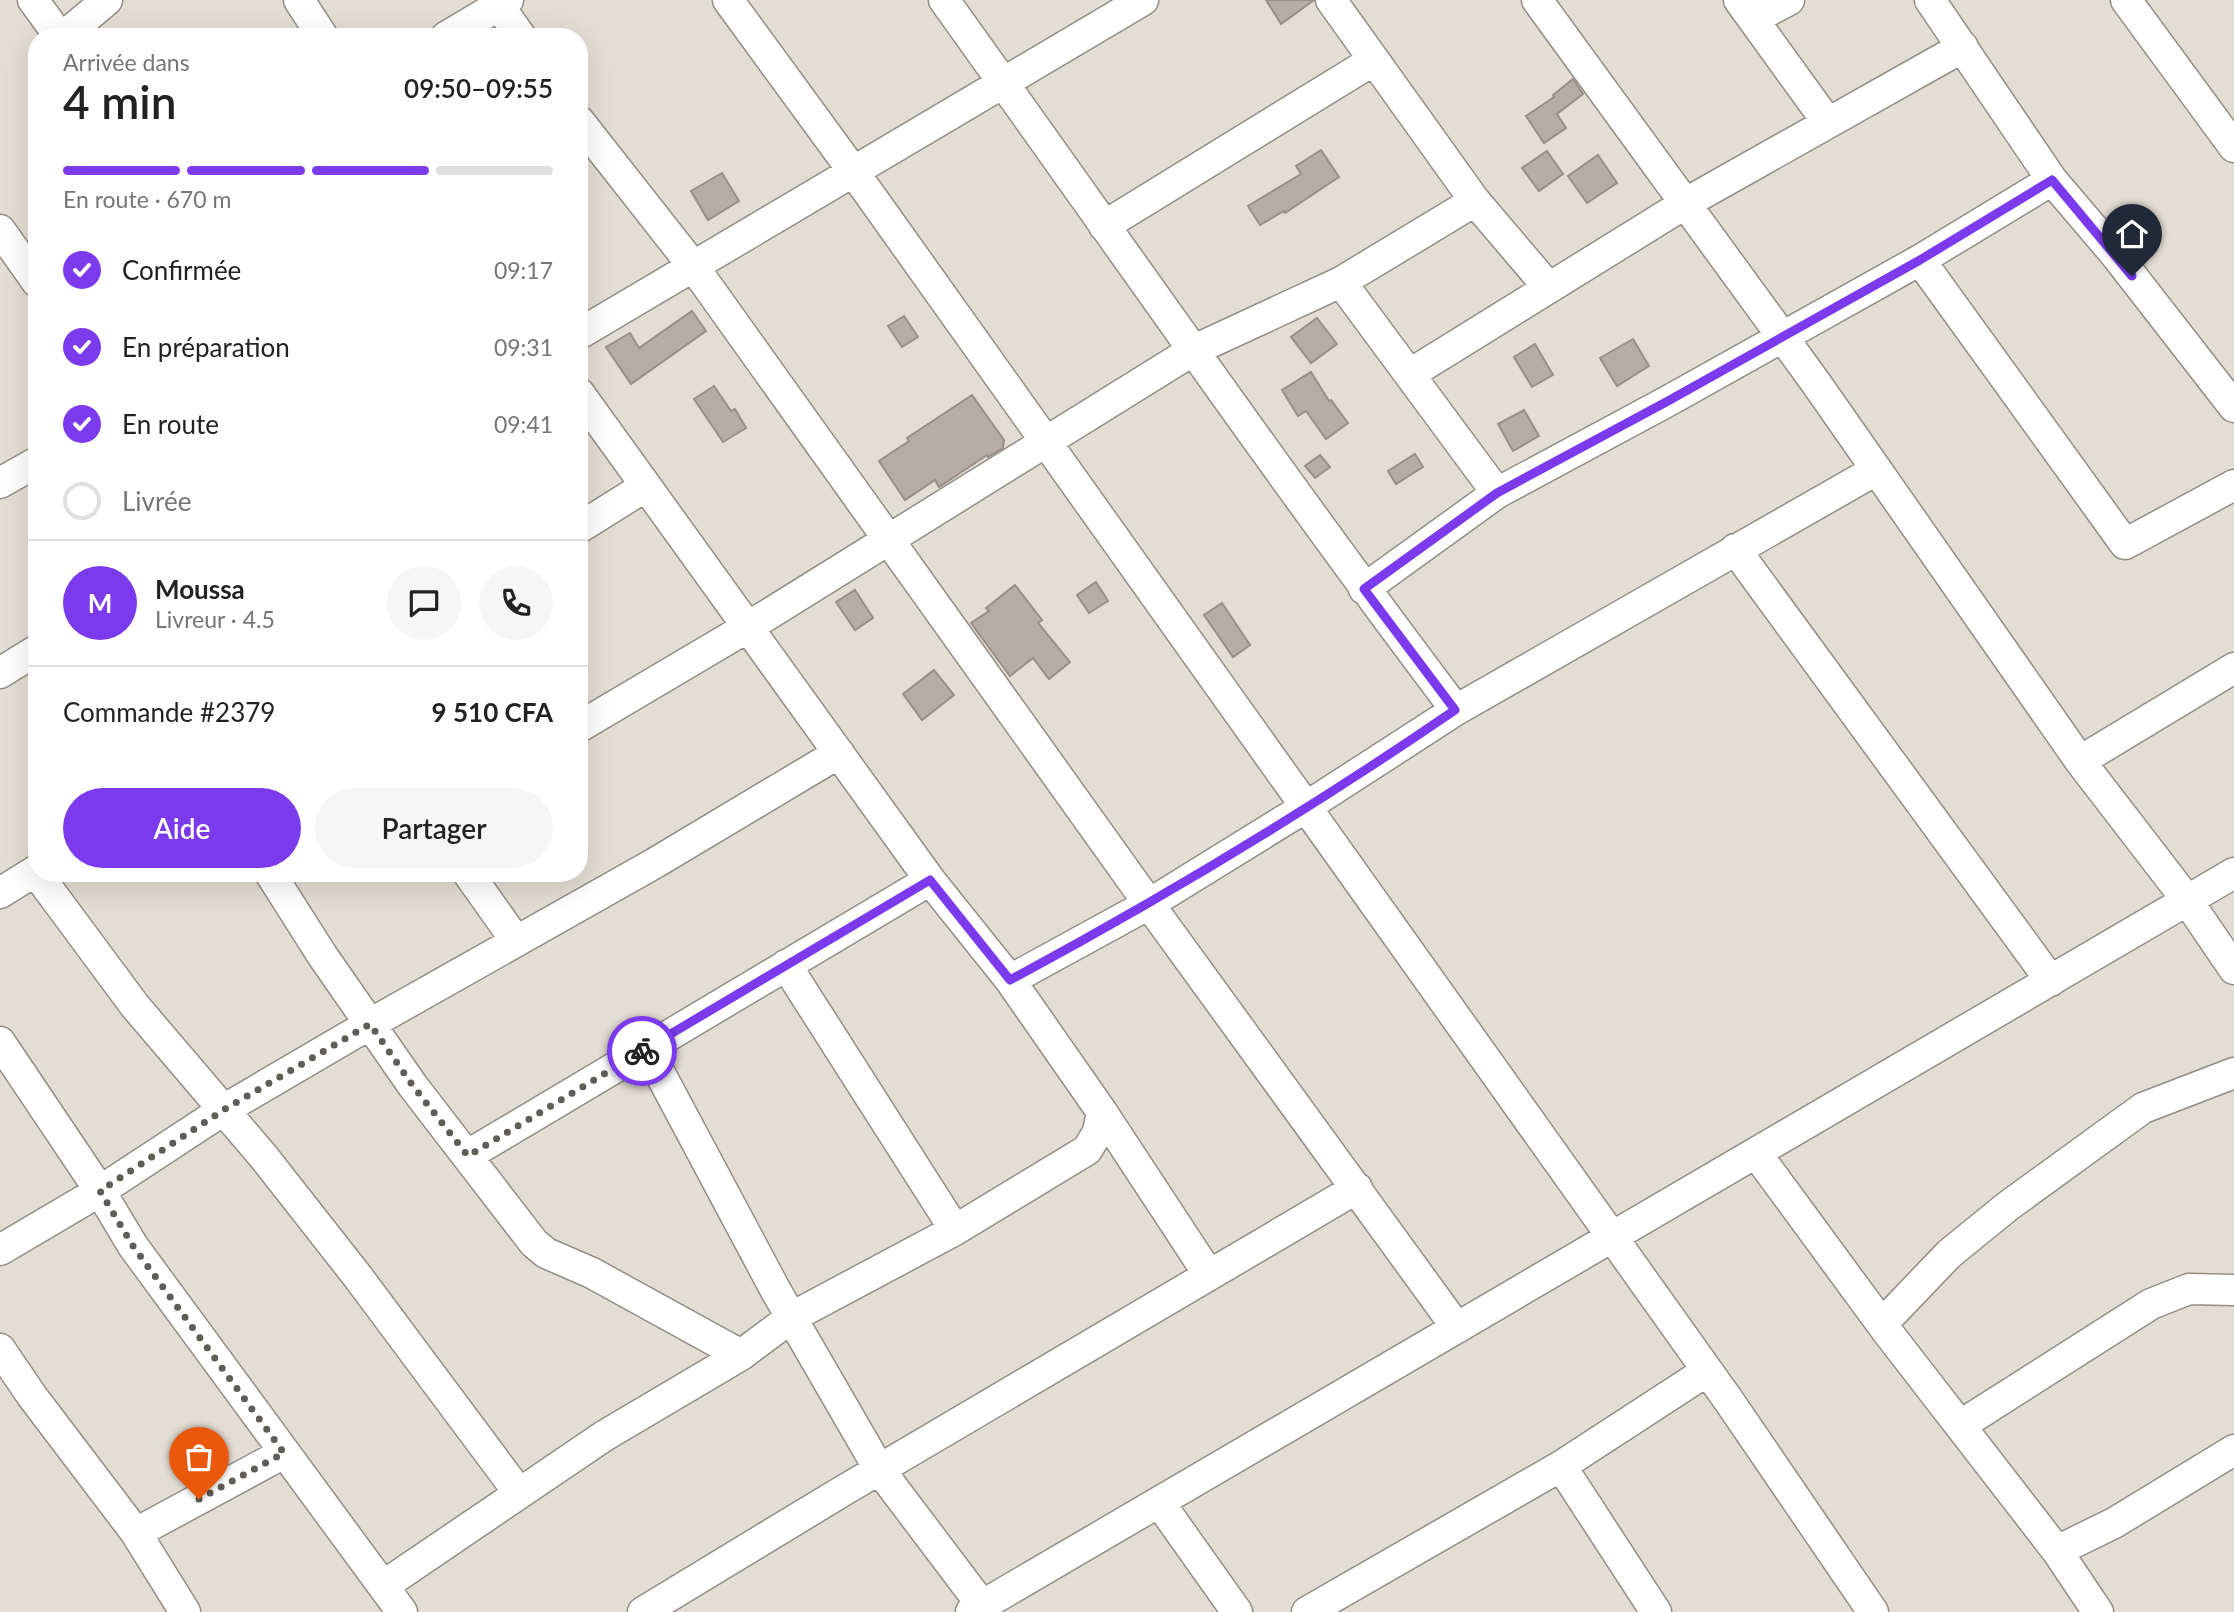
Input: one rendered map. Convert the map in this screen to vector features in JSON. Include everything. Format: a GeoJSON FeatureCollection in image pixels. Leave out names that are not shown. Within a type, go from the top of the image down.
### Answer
{"type":"FeatureCollection","features":[{"type":"Feature","properties":{"kind":"street"},"geometry":{"type":"LineString","coordinates":[[33,0],[54,28]]}},
{"type":"Feature","properties":{"kind":"street"},"geometry":{"type":"LineString","coordinates":[[72,28],[107,0]]}},
{"type":"Feature","properties":{"kind":"street"},"geometry":{"type":"LineString","coordinates":[[299,0],[317,28]]}},
{"type":"Feature","properties":{"kind":"street"},"geometry":{"type":"LineString","coordinates":[[728,0],[853,171],[1707,1371],[1873,1612]]}},
{"type":"Feature","properties":{"kind":"street"},"geometry":{"type":"LineString","coordinates":[[944,0],[1192,351],[1455,710]]}},
{"type":"Feature","properties":{"kind":"street"},"geometry":{"type":"LineString","coordinates":[[588,329],[1143,0]]}},
{"type":"Feature","properties":{"kind":"street"},"geometry":{"type":"LineString","coordinates":[[1331,0],[1475,201],[1549,288]]}},
{"type":"Feature","properties":{"kind":"street"},"geometry":{"type":"LineString","coordinates":[[1537,0],[1686,203],[2080,761],[2188,900],[2234,969]]}},
{"type":"Feature","properties":{"kind":"street"},"geometry":{"type":"LineString","coordinates":[[1789,0],[1746,10],[1828,124]]}},
{"type":"Feature","properties":{"kind":"street"},"geometry":{"type":"LineString","coordinates":[[1930,0],[2052,180],[2115,254],[2234,407]]}},
{"type":"Feature","properties":{"kind":"street"},"geometry":{"type":"LineString","coordinates":[[2126,0],[2234,147]]}},
{"type":"Feature","properties":{"kind":"street"},"geometry":{"type":"LineString","coordinates":[[460,28],[501,2],[516,28]]}},
{"type":"Feature","properties":{"kind":"street"},"geometry":{"type":"LineString","coordinates":[[1410,374],[1686,203],[1963,47]]}},
{"type":"Feature","properties":{"kind":"street"},"geometry":{"type":"LineString","coordinates":[[1104,226],[1374,60]]}},
{"type":"Feature","properties":{"kind":"street"},"geometry":{"type":"LineString","coordinates":[[588,137],[693,266],[1149,904],[1457,1328]]}},
{"type":"Feature","properties":{"kind":"street"},"geometry":{"type":"LineString","coordinates":[[1364,589],[1497,493],[1920,260],[2052,180]]}},
{"type":"Feature","properties":{"kind":"street"},"geometry":{"type":"LineString","coordinates":[[588,722],[748,627],[1192,351],[1341,282],[1475,201]]}},
{"type":"Feature","properties":{"kind":"street"},"geometry":{"type":"LineString","coordinates":[[0,230],[28,269]]}},
{"type":"Feature","properties":{"kind":"street"},"geometry":{"type":"LineString","coordinates":[[1920,260],[2125,544],[2234,485]]}},
{"type":"Feature","properties":{"kind":"street"},"geometry":{"type":"LineString","coordinates":[[1341,282],[1497,493]]}},
{"type":"Feature","properties":{"kind":"street"},"geometry":{"type":"LineString","coordinates":[[588,405],[930,880],[1010,980],[1102,1112],[1209,1275]]}},
{"type":"Feature","properties":{"kind":"street"},"geometry":{"type":"LineString","coordinates":[[0,483],[28,467]]}},
{"type":"Feature","properties":{"kind":"street"},"geometry":{"type":"LineString","coordinates":[[1010,980],[1149,904],[1306,807],[1455,710],[1876,470]]}},
{"type":"Feature","properties":{"kind":"street"},"geometry":{"type":"LineString","coordinates":[[588,522],[646,486]]}},
{"type":"Feature","properties":{"kind":"street"},"geometry":{"type":"LineString","coordinates":[[1735,549],[2051,981]]}},
{"type":"Feature","properties":{"kind":"street"},"geometry":{"type":"LineString","coordinates":[[0,673],[28,656]]}},
{"type":"Feature","properties":{"kind":"street"},"geometry":{"type":"LineString","coordinates":[[2080,761],[2234,668]]}},
{"type":"Feature","properties":{"kind":"street"},"geometry":{"type":"LineString","coordinates":[[0,1250],[100,1191],[225,1109],[655,863],[839,753]]}},
{"type":"Feature","properties":{"kind":"street"},"geometry":{"type":"LineString","coordinates":[[647,1049],[776,1291],[879,1469],[980,1610],[1611,1236],[2234,873]]}},
{"type":"Feature","properties":{"kind":"street"},"geometry":{"type":"LineString","coordinates":[[0,893],[28,876]]}},
{"type":"Feature","properties":{"kind":"street"},"geometry":{"type":"LineString","coordinates":[[468,1156],[930,880]]}},
{"type":"Feature","properties":{"kind":"street"},"geometry":{"type":"LineString","coordinates":[[44,882],[135,1006],[225,1109],[358,1277],[519,1493]]}},
{"type":"Feature","properties":{"kind":"street"},"geometry":{"type":"LineString","coordinates":[[276,882],[322,955],[413,1086],[534,1244],[546,1253],[592,1273],[741,1355]]}},
{"type":"Feature","properties":{"kind":"street"},"geometry":{"type":"LineString","coordinates":[[474,882],[516,941]]}},
{"type":"Feature","properties":{"kind":"street"},"geometry":{"type":"LineString","coordinates":[[786,965],[956,1230]]}},
{"type":"Feature","properties":{"kind":"street"},"geometry":{"type":"LineString","coordinates":[[0,1042],[100,1191],[133,1246],[402,1612]]}},
{"type":"Feature","properties":{"kind":"street"},"geometry":{"type":"LineString","coordinates":[[1882,1324],[1948,1254],[2008,1206],[2143,1108],[2234,1073]]}},
{"type":"Feature","properties":{"kind":"street"},"geometry":{"type":"LineString","coordinates":[[383,1586],[604,1436],[741,1355],[792,1317],[956,1230],[1087,1150],[1098,1132],[1102,1112]]}},
{"type":"Feature","properties":{"kind":"street"},"geometry":{"type":"LineString","coordinates":[[1756,1153],[1882,1324],[2057,1551],[2098,1612]]}},
{"type":"Feature","properties":{"kind":"street"},"geometry":{"type":"LineString","coordinates":[[643,1612],[879,1469],[1357,1188]]}},
{"type":"Feature","properties":{"kind":"street"},"geometry":{"type":"LineString","coordinates":[[1961,1425],[2151,1304],[2189,1289],[2234,1290]]}},
{"type":"Feature","properties":{"kind":"street"},"geometry":{"type":"LineString","coordinates":[[0,1349],[136,1534],[185,1612]]}},
{"type":"Feature","properties":{"kind":"street"},"geometry":{"type":"LineString","coordinates":[[1307,1612],[1561,1466],[1707,1371]]}},
{"type":"Feature","properties":{"kind":"street"},"geometry":{"type":"LineString","coordinates":[[2057,1551],[2113,1523],[2234,1450]]}},
{"type":"Feature","properties":{"kind":"street"},"geometry":{"type":"LineString","coordinates":[[136,1534],[284,1453]]}},
{"type":"Feature","properties":{"kind":"street"},"geometry":{"type":"LineString","coordinates":[[1561,1466],[1647,1609]]}},
{"type":"Feature","properties":{"kind":"street"},"geometry":{"type":"LineString","coordinates":[[1159,1503],[1237,1612]]}},
{"type":"Feature","properties":{"kind":"building"},"geometry":{"type":"Polygon","coordinates":[[[1266,0],[1314,0],[1281,24],[1266,0]]]}},
{"type":"Feature","properties":{"kind":"building"},"geometry":{"type":"Polygon","coordinates":[[[1573,79],[1583,94],[1557,114],[1566,128],[1544,143],[1526,116],[1554,97],[1553,95],[1573,79]]]}},
{"type":"Feature","properties":{"kind":"building"},"geometry":{"type":"Polygon","coordinates":[[[1321,150],[1339,177],[1285,213],[1284,211],[1260,225],[1248,206],[1301,174],[1296,166],[1321,150]]]}},
{"type":"Feature","properties":{"kind":"building"},"geometry":{"type":"Polygon","coordinates":[[[1547,151],[1563,174],[1539,191],[1522,168],[1547,151]]]}},
{"type":"Feature","properties":{"kind":"building"},"geometry":{"type":"Polygon","coordinates":[[[1598,155],[1617,183],[1587,203],[1568,176],[1598,155]]]}},
{"type":"Feature","properties":{"kind":"building"},"geometry":{"type":"Polygon","coordinates":[[[722,173],[739,201],[708,220],[691,191],[722,173]]]}},
{"type":"Feature","properties":{"kind":"building"},"geometry":{"type":"Polygon","coordinates":[[[692,311],[706,331],[631,384],[606,347],[630,333],[639,348],[692,311]]]}},
{"type":"Feature","properties":{"kind":"building"},"geometry":{"type":"Polygon","coordinates":[[[904,316],[918,337],[902,347],[888,326],[904,316]]]}},
{"type":"Feature","properties":{"kind":"building"},"geometry":{"type":"Polygon","coordinates":[[[1317,318],[1337,344],[1311,363],[1291,337],[1317,318]]]}},
{"type":"Feature","properties":{"kind":"building"},"geometry":{"type":"Polygon","coordinates":[[[1633,339],[1649,366],[1617,386],[1600,358],[1633,339]]]}},
{"type":"Feature","properties":{"kind":"building"},"geometry":{"type":"Polygon","coordinates":[[[1535,344],[1553,375],[1532,387],[1514,357],[1535,344]]]}},
{"type":"Feature","properties":{"kind":"building"},"geometry":{"type":"Polygon","coordinates":[[[1311,372],[1329,401],[1331,400],[1348,423],[1326,439],[1306,411],[1298,416],[1282,390],[1311,372]]]}},
{"type":"Feature","properties":{"kind":"building"},"geometry":{"type":"Polygon","coordinates":[[[714,386],[731,411],[735,409],[746,428],[723,442],[694,399],[714,386]]]}},
{"type":"Feature","properties":{"kind":"building"},"geometry":{"type":"Polygon","coordinates":[[[972,395],[1004,440],[1003,448],[988,457],[987,455],[939,487],[935,480],[905,500],[879,461],[909,441],[907,438],[972,395]]]}},
{"type":"Feature","properties":{"kind":"building"},"geometry":{"type":"Polygon","coordinates":[[[1524,410],[1539,436],[1513,451],[1498,424],[1524,410]]]}},
{"type":"Feature","properties":{"kind":"building"},"geometry":{"type":"Polygon","coordinates":[[[1415,454],[1423,467],[1396,484],[1388,471],[1415,454]]]}},
{"type":"Feature","properties":{"kind":"building"},"geometry":{"type":"Polygon","coordinates":[[[1320,455],[1330,467],[1315,478],[1305,466],[1320,455]]]}},
{"type":"Feature","properties":{"kind":"building"},"geometry":{"type":"Polygon","coordinates":[[[1096,582],[1108,601],[1089,613],[1077,595],[1096,582]]]}},
{"type":"Feature","properties":{"kind":"building"},"geometry":{"type":"Polygon","coordinates":[[[1015,585],[1042,620],[1038,623],[1070,662],[1049,679],[1033,658],[1010,676],[971,623],[989,611],[986,608],[1015,585]]]}},
{"type":"Feature","properties":{"kind":"building"},"geometry":{"type":"Polygon","coordinates":[[[855,590],[873,618],[855,630],[836,602],[855,590]]]}},
{"type":"Feature","properties":{"kind":"building"},"geometry":{"type":"Polygon","coordinates":[[[1222,603],[1250,645],[1233,657],[1204,615],[1222,603]]]}},
{"type":"Feature","properties":{"kind":"building"},"geometry":{"type":"Polygon","coordinates":[[[934,670],[954,695],[922,720],[903,694],[934,670]]]}},
{"type":"Feature","properties":{"kind":"way so far"},"geometry":{"type":"LineString","coordinates":[[199,1499],[284,1453],[133,1246],[100,1191],[225,1109],[370,1024],[413,1086],[468,1156],[642,1051]]}},
{"type":"Feature","properties":{"kind":"route"},"geometry":{"type":"LineString","coordinates":[[642,1051],[930,880],[1010,980],[1149,904],[1306,807],[1455,710],[1364,589],[1497,493],[1920,260],[2052,180],[2132,276]]}}]}
